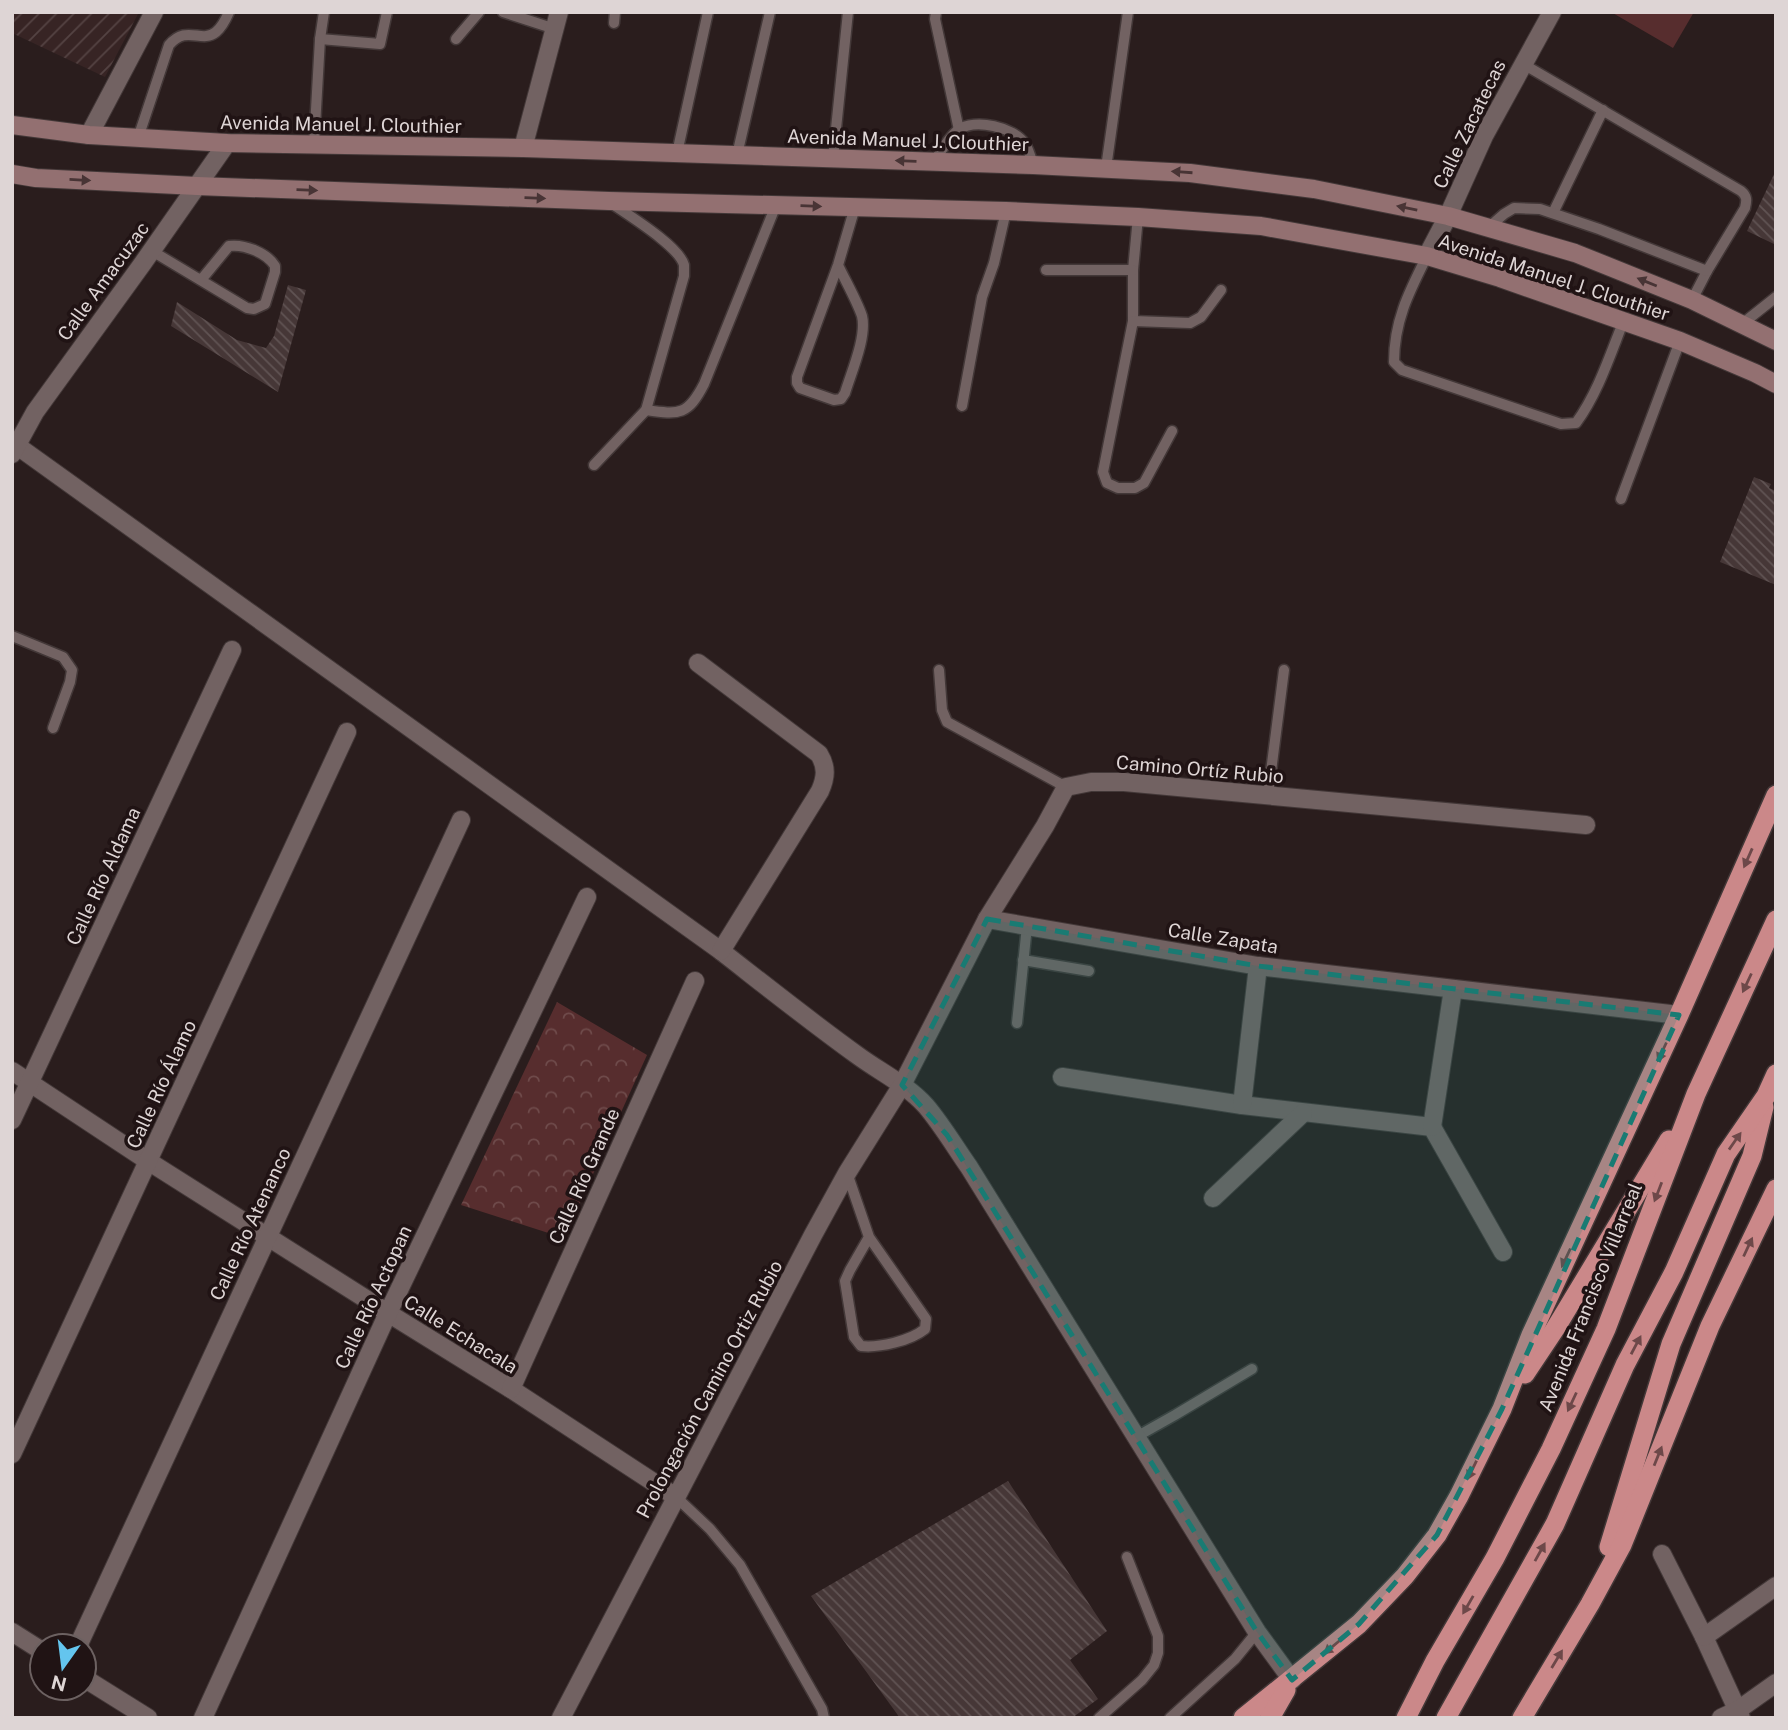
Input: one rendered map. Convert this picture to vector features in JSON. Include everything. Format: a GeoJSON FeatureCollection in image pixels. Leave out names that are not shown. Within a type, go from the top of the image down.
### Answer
{"type":"FeatureCollection","features":[{"type":"Feature","properties":{"kind":"highway"},"geometry":{"type":"LineString","coordinates":[[1243,1718],[1359,1624],[1413,1566],[1437,1535],[1502,1409],[1531,1335],[1679,1015],[1776,795]]}},
{"type":"Feature","properties":{"kind":"highway","name":"Avenida Francisco Villarreal"},"geometry":{"type":"LineString","coordinates":[[1406,1718],[1495,1559],[1551,1449],[1606,1329],[1696,1094],[1776,920]]}},
{"type":"Feature","properties":{"kind":"highway"},"geometry":{"type":"LineString","coordinates":[[1446,1718],[1555,1524],[1625,1365],[1674,1272],[1726,1154],[1766,1096],[1776,1074]]}},
{"type":"Feature","properties":{"kind":"highway"},"geometry":{"type":"LineString","coordinates":[[1502,1409],[1555,1329],[1696,1094]]}},
{"type":"Feature","properties":{"kind":"highway"},"geometry":{"type":"LineString","coordinates":[[1590,1604],[1671,1344],[1752,1156],[1766,1096]]}},
{"type":"Feature","properties":{"kind":"highway"},"geometry":{"type":"LineString","coordinates":[[1522,1718],[1622,1545],[1710,1326],[1776,1189]]}},
{"type":"Feature","properties":{"kind":"highway"},"geometry":{"type":"LineString","coordinates":[[1270,1718],[1292,1680]]}},
{"type":"Feature","properties":{"kind":"main road","name":"Avenida Manuel J. Clouthier"},"geometry":{"type":"LineString","coordinates":[[12,125],[89,135],[227,143],[523,148],[1034,165],[1190,173],[1314,189],[1448,216],[1575,253],[1692,300],[1776,341]]}},
{"type":"Feature","properties":{"kind":"main road","name":"Avenida Manuel J. Clouthier"},"geometry":{"type":"LineString","coordinates":[[12,174],[36,178],[197,186],[609,201],[1006,211],[1261,226],[1427,256],[1500,278],[1680,341],[1776,384]]}},
{"type":"Feature","properties":{"kind":"street"},"geometry":{"type":"LineString","coordinates":[[89,135],[154,12]]}},
{"type":"Feature","properties":{"kind":"street","name":"Calle Zacatecas"},"geometry":{"type":"LineString","coordinates":[[1427,256],[1484,136],[1552,12]]}},
{"type":"Feature","properties":{"kind":"street"},"geometry":{"type":"LineString","coordinates":[[523,148],[557,20]]}},
{"type":"Feature","properties":{"kind":"street","name":"Calle Amacuzac"},"geometry":{"type":"LineString","coordinates":[[14,450],[41,403],[227,143]]}},
{"type":"Feature","properties":{"kind":"street"},"geometry":{"type":"LineString","coordinates":[[14,450],[721,951],[860,1058],[902,1085],[925,1105],[947,1135],[1257,1632],[1292,1680]]}},
{"type":"Feature","properties":{"kind":"street","name":"Calle Río Aldama"},"geometry":{"type":"LineString","coordinates":[[12,1120],[232,650]]}},
{"type":"Feature","properties":{"kind":"street"},"geometry":{"type":"LineString","coordinates":[[698,663],[819,754],[826,770],[820,790],[721,951]]}},
{"type":"Feature","properties":{"kind":"street","name":"Calle Río Álamo"},"geometry":{"type":"LineString","coordinates":[[12,1454],[347,732]]}},
{"type":"Feature","properties":{"kind":"street","name":"Camino Ortíz Rubio"},"geometry":{"type":"LineString","coordinates":[[1066,787],[1091,782],[1124,782],[1587,825]]}},
{"type":"Feature","properties":{"kind":"street"},"geometry":{"type":"LineString","coordinates":[[902,1085],[987,919],[1066,787]]}},
{"type":"Feature","properties":{"kind":"street","name":"Calle Río Atenanco"},"geometry":{"type":"LineString","coordinates":[[84,1632],[461,820]]}},
{"type":"Feature","properties":{"kind":"street","name":"Calle Río Actopan"},"geometry":{"type":"LineString","coordinates":[[204,1718],[388,1314],[587,897]]}},
{"type":"Feature","properties":{"kind":"street","name":"Calle Zapata"},"geometry":{"type":"LineString","coordinates":[[987,919],[1258,966],[1679,1015]]}},
{"type":"Feature","properties":{"kind":"street"},"geometry":{"type":"LineString","coordinates":[[1242,1105],[1258,966]]}},
{"type":"Feature","properties":{"kind":"street","name":"Calle Río Grande"},"geometry":{"type":"LineString","coordinates":[[511,1389],[695,981]]}},
{"type":"Feature","properties":{"kind":"street"},"geometry":{"type":"LineString","coordinates":[[1453,989],[1432,1127],[1503,1252]]}},
{"type":"Feature","properties":{"kind":"street","name":"Calle Echacala"},"geometry":{"type":"LineString","coordinates":[[12,1071],[148,1161],[511,1389],[676,1497]]}},
{"type":"Feature","properties":{"kind":"street"},"geometry":{"type":"LineString","coordinates":[[1062,1077],[1242,1105],[1432,1127]]}},
{"type":"Feature","properties":{"kind":"street","name":"Prolongación Camino Ortiz Rubio"},"geometry":{"type":"LineString","coordinates":[[561,1718],[847,1173],[902,1085]]}},
{"type":"Feature","properties":{"kind":"street"},"geometry":{"type":"LineString","coordinates":[[1213,1198],[1303,1112]]}},
{"type":"Feature","properties":{"kind":"street"},"geometry":{"type":"LineString","coordinates":[[1662,1554],[1739,1714]]}},
{"type":"Feature","properties":{"kind":"street"},"geometry":{"type":"LineString","coordinates":[[1704,1637],[1776,1586]]}},
{"type":"Feature","properties":{"kind":"street"},"geometry":{"type":"LineString","coordinates":[[12,1632],[28,1642]]}},
{"type":"Feature","properties":{"kind":"street"},"geometry":{"type":"LineString","coordinates":[[1721,1718],[1739,1714],[1776,1683]]}},
{"type":"Feature","properties":{"kind":"street"},"geometry":{"type":"LineString","coordinates":[[98,1687],[148,1718]]}},
{"type":"Feature","properties":{"kind":"lane"},"geometry":{"type":"LineString","coordinates":[[138,138],[169,46],[176,38],[187,34],[209,36],[219,30],[229,12]]}},
{"type":"Feature","properties":{"kind":"lane"},"geometry":{"type":"LineString","coordinates":[[314,145],[324,12]]}},
{"type":"Feature","properties":{"kind":"lane"},"geometry":{"type":"LineString","coordinates":[[320,39],[380,44],[387,12]]}},
{"type":"Feature","properties":{"kind":"lane"},"geometry":{"type":"LineString","coordinates":[[456,39],[479,12]]}},
{"type":"Feature","properties":{"kind":"lane"},"geometry":{"type":"LineString","coordinates":[[503,12],[557,20]]}},
{"type":"Feature","properties":{"kind":"lane"},"geometry":{"type":"LineString","coordinates":[[677,153],[708,12]]}},
{"type":"Feature","properties":{"kind":"lane"},"geometry":{"type":"LineString","coordinates":[[737,155],[770,12]]}},
{"type":"Feature","properties":{"kind":"lane"},"geometry":{"type":"LineString","coordinates":[[834,159],[848,12]]}},
{"type":"Feature","properties":{"kind":"lane"},"geometry":{"type":"LineString","coordinates":[[936,12],[935,19],[959,130]]}},
{"type":"Feature","properties":{"kind":"lane"},"geometry":{"type":"LineString","coordinates":[[1106,168],[1128,12]]}},
{"type":"Feature","properties":{"kind":"lane"},"geometry":{"type":"LineString","coordinates":[[1523,64],[1745,194],[1745,208],[1692,300]]}},
{"type":"Feature","properties":{"kind":"lane"},"geometry":{"type":"LineString","coordinates":[[1553,213],[1603,110]]}},
{"type":"Feature","properties":{"kind":"lane"},"geometry":{"type":"LineString","coordinates":[[934,162],[959,130],[967,125],[987,125],[1015,134],[1025,144],[1034,165]]}},
{"type":"Feature","properties":{"kind":"lane"},"geometry":{"type":"LineString","coordinates":[[594,465],[646,410],[684,276],[684,265],[667,243],[609,201]]}},
{"type":"Feature","properties":{"kind":"lane"},"geometry":{"type":"LineString","coordinates":[[646,410],[670,414],[684,411],[695,401],[776,205]]}},
{"type":"Feature","properties":{"kind":"lane"},"geometry":{"type":"LineString","coordinates":[[838,265],[862,317],[863,327],[845,393],[841,399],[834,400],[800,388],[797,377],[838,265],[855,207]]}},
{"type":"Feature","properties":{"kind":"lane"},"geometry":{"type":"LineString","coordinates":[[1488,228],[1514,208],[1540,209],[1707,271]]}},
{"type":"Feature","properties":{"kind":"lane"},"geometry":{"type":"LineString","coordinates":[[962,406],[982,297],[994,263],[1006,211]]}},
{"type":"Feature","properties":{"kind":"lane"},"geometry":{"type":"LineString","coordinates":[[1138,217],[1133,271],[1133,321],[1102,472],[1107,483],[1118,488],[1135,488],[1144,483],[1172,431]]}},
{"type":"Feature","properties":{"kind":"lane"},"geometry":{"type":"LineString","coordinates":[[152,251],[247,308],[254,309],[265,304],[275,265],[267,256],[237,245],[229,246],[201,280]]}},
{"type":"Feature","properties":{"kind":"lane"},"geometry":{"type":"LineString","coordinates":[[1427,256],[1405,300],[1394,346],[1394,362],[1402,370],[1561,424],[1576,423],[1584,412],[1624,320]]}},
{"type":"Feature","properties":{"kind":"lane"},"geometry":{"type":"LineString","coordinates":[[1046,270],[1133,271]]}},
{"type":"Feature","properties":{"kind":"lane"},"geometry":{"type":"LineString","coordinates":[[1133,321],[1190,323],[1200,317],[1221,290]]}},
{"type":"Feature","properties":{"kind":"lane"},"geometry":{"type":"LineString","coordinates":[[1742,324],[1776,297]]}},
{"type":"Feature","properties":{"kind":"lane"},"geometry":{"type":"LineString","coordinates":[[1621,499],[1680,341]]}},
{"type":"Feature","properties":{"kind":"lane"},"geometry":{"type":"LineString","coordinates":[[12,636],[63,657],[72,670],[53,728]]}},
{"type":"Feature","properties":{"kind":"lane"},"geometry":{"type":"LineString","coordinates":[[939,670],[942,710],[947,722],[1066,787]]}},
{"type":"Feature","properties":{"kind":"lane"},"geometry":{"type":"LineString","coordinates":[[1268,795],[1284,670]]}},
{"type":"Feature","properties":{"kind":"lane"},"geometry":{"type":"LineString","coordinates":[[1017,1023],[1027,926]]}},
{"type":"Feature","properties":{"kind":"lane"},"geometry":{"type":"LineString","coordinates":[[1023,960],[1089,971]]}},
{"type":"Feature","properties":{"kind":"lane"},"geometry":{"type":"LineString","coordinates":[[847,1173],[869,1237],[926,1319],[925,1329],[917,1336],[873,1347],[861,1346],[854,1337],[845,1282],[869,1237]]}},
{"type":"Feature","properties":{"kind":"lane"},"geometry":{"type":"LineString","coordinates":[[1136,1437],[1252,1369]]}},
{"type":"Feature","properties":{"kind":"lane"},"geometry":{"type":"LineString","coordinates":[[676,1497],[710,1529],[740,1565],[822,1709],[824,1718]]}},
{"type":"Feature","properties":{"kind":"lane"},"geometry":{"type":"LineString","coordinates":[[1099,1718],[1142,1680],[1154,1665],[1158,1653],[1158,1636],[1127,1557]]}},
{"type":"Feature","properties":{"kind":"lane"},"geometry":{"type":"LineString","coordinates":[[1170,1718],[1235,1658],[1257,1632]]}},
{"type":"Feature","properties":{"kind":"highlighted area"},"geometry":{"type":"Polygon","coordinates":[[[987,919],[1258,966],[1679,1015],[1502,1409],[1437,1535],[1359,1624],[1292,1680],[1257,1632],[947,1135],[902,1085],[987,919]]]}},
{"type":"Feature","properties":{"kind":"shaded area"},"geometry":{"type":"Polygon","coordinates":[[[13,12],[139,12],[105,77],[12,33],[13,12]]]}},
{"type":"Feature","properties":{"kind":"green space"},"geometry":{"type":"Polygon","coordinates":[[[1611,12],[1694,12],[1673,48],[1611,12]]]}},
{"type":"Feature","properties":{"kind":"green space"},"geometry":{"type":"Polygon","coordinates":[[[557,1002],[647,1055],[564,1238],[461,1205],[557,1002]]]}},
{"type":"Feature","properties":{"kind":"building"},"geometry":{"type":"Polygon","coordinates":[[[1776,170],[1776,245],[1747,231],[1776,170]]]}},
{"type":"Feature","properties":{"kind":"building"},"geometry":{"type":"Polygon","coordinates":[[[288,285],[306,290],[278,392],[171,326],[177,302],[237,340],[266,348],[274,336],[288,285]]]}},
{"type":"Feature","properties":{"kind":"building"},"geometry":{"type":"Polygon","coordinates":[[[1754,477],[1771,484],[1769,488],[1776,491],[1776,585],[1720,562],[1754,477]]]}},
{"type":"Feature","properties":{"kind":"building"},"geometry":{"type":"Polygon","coordinates":[[[1008,1481],[1107,1631],[1070,1660],[1098,1699],[1072,1718],[900,1718],[811,1596],[1008,1481]]]}}]}
